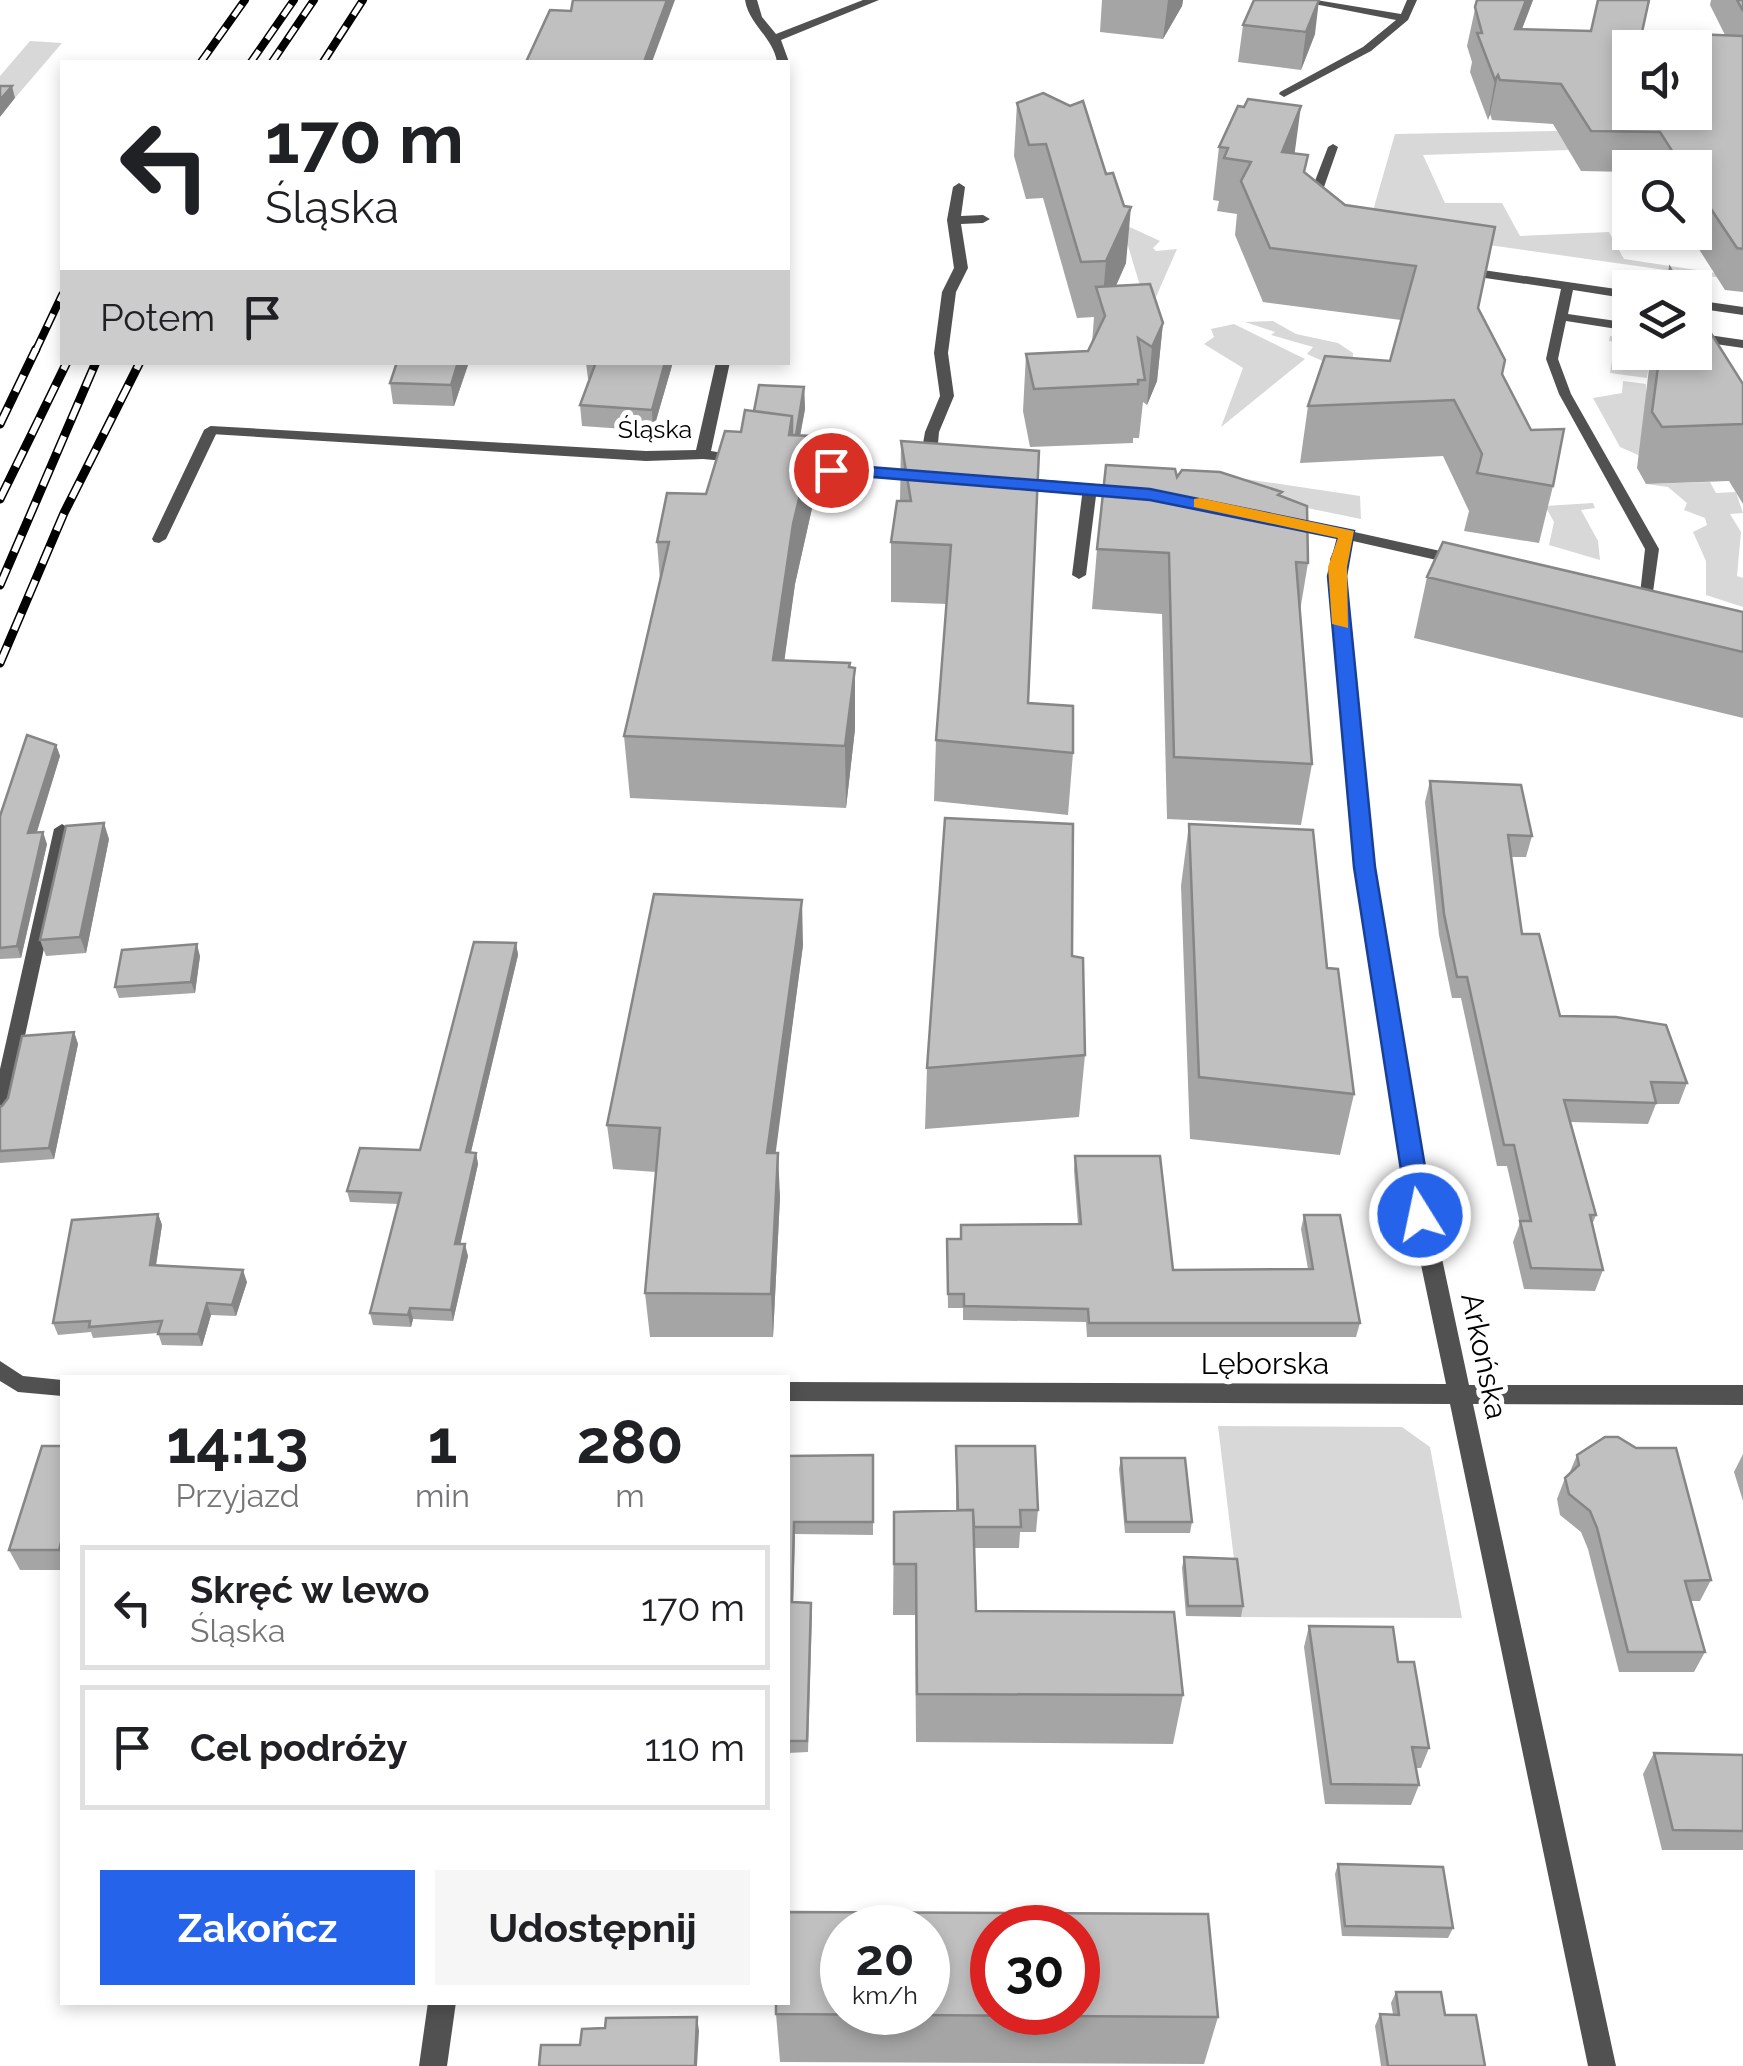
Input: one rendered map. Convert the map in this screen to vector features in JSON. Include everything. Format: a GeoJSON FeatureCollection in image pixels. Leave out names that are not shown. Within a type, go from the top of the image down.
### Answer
{"type":"FeatureCollection","features":[{"type":"Feature","properties":{"kind":"street"},"geometry":{"type":"LineString","coordinates":[[751,0],[757,20],[774,39],[781,60]]}},
{"type":"Feature","properties":{"kind":"street"},"geometry":{"type":"LineString","coordinates":[[774,39],[874,0]]}},
{"type":"Feature","properties":{"kind":"street"},"geometry":{"type":"LineString","coordinates":[[928,456],[946,396],[940,353],[949,292],[961,268],[954,220],[959,187]]}},
{"type":"Feature","properties":{"kind":"street"},"geometry":{"type":"LineString","coordinates":[[954,220],[983,219]]}},
{"type":"Feature","properties":{"kind":"street"},"geometry":{"type":"LineString","coordinates":[[703,454],[722,365]]}},
{"type":"Feature","properties":{"kind":"street","name":"Śląska"},"geometry":{"type":"LineString","coordinates":[[210,430],[646,456],[703,454],[763,463],[945,478]]}},
{"type":"Feature","properties":{"kind":"street"},"geometry":{"type":"LineString","coordinates":[[985,480],[1150,494]]}},
{"type":"Feature","properties":{"kind":"street"},"geometry":{"type":"LineString","coordinates":[[1261,516],[1472,563]]}},
{"type":"Feature","properties":{"kind":"street","name":"Arkońska"},"geometry":{"type":"LineString","coordinates":[[1348,535],[1337,576],[1364,867],[1396,1081],[1602,2066]]}},
{"type":"Feature","properties":{"kind":"street"},"geometry":{"type":"LineString","coordinates":[[1626,599],[1654,605]]}},
{"type":"Feature","properties":{"kind":"street","name":"Lęborska"},"geometry":{"type":"LineString","coordinates":[[790,1392],[1743,1395]]}},
{"type":"Feature","properties":{"kind":"street"},"geometry":{"type":"LineString","coordinates":[[433,2066],[442,2005]]}},
{"type":"Feature","properties":{"kind":"lane"},"geometry":{"type":"LineString","coordinates":[[1299,0],[1404,18]]}},
{"type":"Feature","properties":{"kind":"lane"},"geometry":{"type":"LineString","coordinates":[[1284,94],[1367,49],[1404,18],[1412,0]]}},
{"type":"Feature","properties":{"kind":"lane"},"geometry":{"type":"LineString","coordinates":[[1305,223],[1334,147]]}},
{"type":"Feature","properties":{"kind":"lane"},"geometry":{"type":"LineString","coordinates":[[1456,270],[1612,292]]}},
{"type":"Feature","properties":{"kind":"lane"},"geometry":{"type":"LineString","coordinates":[[1568,286],[1552,360],[1565,394],[1652,549],[1654,605]]}},
{"type":"Feature","properties":{"kind":"lane"},"geometry":{"type":"LineString","coordinates":[[1712,306],[1743,311]]}},
{"type":"Feature","properties":{"kind":"lane"},"geometry":{"type":"LineString","coordinates":[[1563,317],[1612,324]]}},
{"type":"Feature","properties":{"kind":"lane"},"geometry":{"type":"LineString","coordinates":[[1712,339],[1743,344]]}},
{"type":"Feature","properties":{"kind":"lane"},"geometry":{"type":"LineString","coordinates":[[159,539],[210,430]]}},
{"type":"Feature","properties":{"kind":"lane"},"geometry":{"type":"LineString","coordinates":[[1080,575],[1090,488]]}},
{"type":"Feature","properties":{"kind":"lane"},"geometry":{"type":"LineString","coordinates":[[0,1109],[62,829]]}},
{"type":"Feature","properties":{"kind":"lane"},"geometry":{"type":"LineString","coordinates":[[0,1369],[18,1384],[60,1388]]}},
{"type":"Feature","properties":{"kind":"shaded area"},"geometry":{"type":"Polygon","coordinates":[[[30,41],[62,43],[15,98],[0,99],[0,76],[30,41]]]}},
{"type":"Feature","properties":{"kind":"shaded area"},"geometry":{"type":"Polygon","coordinates":[[[1557,131],[1569,150],[1423,155],[1445,203],[1502,203],[1520,236],[1609,232],[1612,250],[1619,250],[1624,259],[1697,270],[1665,270],[1368,228],[1395,134],[1557,131]]]}},
{"type":"Feature","properties":{"kind":"shaded area"},"geometry":{"type":"Polygon","coordinates":[[[1121,223],[1160,241],[1153,248],[1156,251],[1177,249],[1156,297],[1146,297],[1142,292],[1121,223]]]}},
{"type":"Feature","properties":{"kind":"shaded area"},"geometry":{"type":"Polygon","coordinates":[[[1712,272],[1743,277],[1743,281],[1712,277],[1712,272]]]}},
{"type":"Feature","properties":{"kind":"shaded area"},"geometry":{"type":"Polygon","coordinates":[[[1273,321],[1296,334],[1338,343],[1353,353],[1353,365],[1340,369],[1307,354],[1313,347],[1271,335],[1275,332],[1245,322],[1273,321]]]}},
{"type":"Feature","properties":{"kind":"shaded area"},"geometry":{"type":"Polygon","coordinates":[[[1234,324],[1305,359],[1221,427],[1243,368],[1204,344],[1214,337],[1211,329],[1234,324]]]}},
{"type":"Feature","properties":{"kind":"shaded area"},"geometry":{"type":"Polygon","coordinates":[[[1612,361],[1612,370],[1648,370],[1647,378],[1610,373],[1612,361]]]}},
{"type":"Feature","properties":{"kind":"shaded area"},"geometry":{"type":"Polygon","coordinates":[[[1623,381],[1646,384],[1647,459],[1620,447],[1593,398],[1622,393],[1623,381]]]}},
{"type":"Feature","properties":{"kind":"shaded area"},"geometry":{"type":"Polygon","coordinates":[[[1246,479],[1360,496],[1361,519],[1263,499],[1246,479]]]}},
{"type":"Feature","properties":{"kind":"shaded area"},"geometry":{"type":"Polygon","coordinates":[[[1710,482],[1716,493],[1736,492],[1743,513],[1730,514],[1741,532],[1737,576],[1743,578],[1743,607],[1706,595],[1706,561],[1693,532],[1707,525],[1705,518],[1684,510],[1687,503],[1668,487],[1646,484],[1710,482]]]}},
{"type":"Feature","properties":{"kind":"shaded area"},"geometry":{"type":"Polygon","coordinates":[[[1593,503],[1595,508],[1581,510],[1598,541],[1600,560],[1549,545],[1554,522],[1545,506],[1593,503]]]}},
{"type":"Feature","properties":{"kind":"shaded area"},"geometry":{"type":"Polygon","coordinates":[[[1218,1426],[1402,1427],[1430,1447],[1462,1618],[1241,1617],[1218,1426]]]}},
{"type":"Feature","properties":{"kind":"building"},"geometry":{"type":"Polygon","coordinates":[[[573,0],[667,0],[645,60],[527,60],[550,10],[571,11],[573,0]]]}},
{"type":"Feature","properties":{"kind":"building"},"geometry":{"type":"Polygon","coordinates":[[[1254,0],[1319,0],[1306,32],[1243,25],[1254,0]]]}},
{"type":"Feature","properties":{"kind":"building"},"geometry":{"type":"Polygon","coordinates":[[[1477,0],[1526,0],[1515,29],[1591,31],[1598,0],[1649,0],[1642,30],[1612,30],[1612,130],[1712,130],[1712,35],[1743,36],[1743,249],[1737,248],[1712,210],[1712,150],[1672,150],[1660,132],[1591,131],[1561,84],[1500,80],[1498,75],[1495,80],[1477,33],[1482,33],[1475,7],[1477,0]]]}},
{"type":"Feature","properties":{"kind":"building"},"geometry":{"type":"Polygon","coordinates":[[[0,86],[12,86],[0,100],[0,86]]]}},
{"type":"Feature","properties":{"kind":"building"},"geometry":{"type":"Polygon","coordinates":[[[1043,93],[1070,106],[1083,101],[1106,174],[1113,173],[1124,206],[1131,207],[1106,261],[1081,262],[1046,144],[1029,145],[1017,103],[1043,93]]]}},
{"type":"Feature","properties":{"kind":"building"},"geometry":{"type":"Polygon","coordinates":[[[1248,99],[1301,106],[1282,152],[1308,155],[1304,172],[1345,205],[1495,227],[1478,308],[1505,360],[1502,374],[1531,430],[1564,429],[1553,486],[1477,473],[1482,454],[1454,400],[1308,406],[1325,356],[1390,361],[1416,266],[1270,248],[1241,181],[1251,162],[1224,158],[1228,148],[1219,147],[1238,106],[1244,107],[1248,99]]]}},
{"type":"Feature","properties":{"kind":"building"},"geometry":{"type":"Polygon","coordinates":[[[1150,284],[1163,323],[1152,347],[1138,338],[1145,380],[1138,380],[1138,384],[1034,389],[1026,354],[1088,351],[1105,316],[1096,287],[1150,284]]]}},
{"type":"Feature","properties":{"kind":"building"},"geometry":{"type":"Polygon","coordinates":[[[1712,335],[1743,384],[1743,424],[1662,427],[1652,412],[1658,370],[1712,370],[1712,335]]]}},
{"type":"Feature","properties":{"kind":"building"},"geometry":{"type":"Polygon","coordinates":[[[396,365],[457,365],[451,385],[390,383],[396,365]]]}},
{"type":"Feature","properties":{"kind":"building"},"geometry":{"type":"Polygon","coordinates":[[[595,365],[664,365],[652,410],[580,405],[595,365]]]}},
{"type":"Feature","properties":{"kind":"building"},"geometry":{"type":"Polygon","coordinates":[[[759,385],[804,387],[796,435],[792,435],[792,416],[754,411],[759,385]]]}},
{"type":"Feature","properties":{"kind":"building"},"geometry":{"type":"Polygon","coordinates":[[[745,410],[792,416],[789,435],[814,436],[793,524],[773,660],[850,663],[849,667],[855,668],[845,746],[624,736],[669,542],[657,542],[667,493],[706,494],[725,431],[741,432],[745,410]]]}},
{"type":"Feature","properties":{"kind":"building"},"geometry":{"type":"Polygon","coordinates":[[[901,441],[1039,451],[1028,703],[1073,706],[1073,753],[936,740],[951,545],[891,542],[897,501],[911,501],[901,441]]]}},
{"type":"Feature","properties":{"kind":"building"},"geometry":{"type":"Polygon","coordinates":[[[1106,465],[1175,469],[1177,477],[1182,470],[1220,472],[1282,492],[1278,495],[1307,506],[1308,563],[1296,562],[1312,764],[1174,757],[1169,553],[1097,549],[1106,465]]]}},
{"type":"Feature","properties":{"kind":"building"},"geometry":{"type":"Polygon","coordinates":[[[1443,542],[1743,612],[1743,652],[1427,577],[1443,542]]]}},
{"type":"Feature","properties":{"kind":"building"},"geometry":{"type":"Polygon","coordinates":[[[27,735],[56,745],[28,833],[43,832],[17,946],[0,948],[0,816],[27,735]]]}},
{"type":"Feature","properties":{"kind":"building"},"geometry":{"type":"Polygon","coordinates":[[[1430,781],[1521,785],[1532,836],[1508,835],[1522,934],[1539,934],[1560,1016],[1616,1017],[1666,1025],[1687,1083],[1651,1082],[1656,1103],[1564,1100],[1596,1215],[1590,1215],[1603,1270],[1531,1268],[1520,1221],[1531,1221],[1514,1145],[1504,1145],[1467,977],[1457,977],[1444,914],[1430,781]]]}},
{"type":"Feature","properties":{"kind":"building"},"geometry":{"type":"Polygon","coordinates":[[[945,818],[1073,824],[1072,956],[1083,958],[1085,1055],[927,1068],[945,818]]]}},
{"type":"Feature","properties":{"kind":"building"},"geometry":{"type":"Polygon","coordinates":[[[104,823],[80,937],[40,940],[66,826],[104,823]]]}},
{"type":"Feature","properties":{"kind":"building"},"geometry":{"type":"Polygon","coordinates":[[[1189,824],[1313,830],[1327,968],[1338,969],[1354,1094],[1199,1077],[1189,824]]]}},
{"type":"Feature","properties":{"kind":"building"},"geometry":{"type":"Polygon","coordinates":[[[654,894],[802,900],[767,1153],[778,1153],[771,1294],[645,1293],[660,1128],[607,1125],[654,894]]]}},
{"type":"Feature","properties":{"kind":"building"},"geometry":{"type":"Polygon","coordinates":[[[474,942],[516,943],[466,1152],[476,1153],[455,1244],[465,1244],[451,1310],[410,1308],[408,1315],[370,1313],[401,1193],[347,1191],[360,1148],[420,1150],[474,942]]]}},
{"type":"Feature","properties":{"kind":"building"},"geometry":{"type":"Polygon","coordinates":[[[197,944],[191,982],[115,987],[122,950],[197,944]]]}},
{"type":"Feature","properties":{"kind":"building"},"geometry":{"type":"Polygon","coordinates":[[[74,1032],[49,1148],[0,1151],[0,1106],[8,1098],[22,1036],[74,1032]]]}},
{"type":"Feature","properties":{"kind":"building"},"geometry":{"type":"Polygon","coordinates":[[[1075,1156],[1160,1156],[1173,1270],[1313,1269],[1304,1215],[1340,1215],[1360,1323],[1089,1323],[1088,1309],[964,1306],[964,1294],[948,1294],[947,1239],[961,1239],[961,1225],[1081,1224],[1075,1156]]]}},
{"type":"Feature","properties":{"kind":"building"},"geometry":{"type":"Polygon","coordinates":[[[158,1214],[150,1265],[243,1270],[232,1305],[207,1303],[198,1334],[158,1334],[162,1321],[89,1327],[90,1321],[53,1323],[72,1220],[158,1214]]]}},
{"type":"Feature","properties":{"kind":"building"},"geometry":{"type":"Polygon","coordinates":[[[1605,1437],[1618,1437],[1636,1448],[1676,1448],[1711,1580],[1685,1581],[1705,1652],[1628,1652],[1597,1528],[1590,1511],[1569,1494],[1565,1478],[1579,1465],[1577,1455],[1605,1437]]]}},
{"type":"Feature","properties":{"kind":"building"},"geometry":{"type":"Polygon","coordinates":[[[42,1446],[60,1446],[59,1550],[9,1550],[42,1446]]]}},
{"type":"Feature","properties":{"kind":"building"},"geometry":{"type":"Polygon","coordinates":[[[956,1446],[1035,1446],[1038,1510],[1020,1510],[1021,1527],[974,1527],[973,1510],[958,1510],[956,1446]]]}},
{"type":"Feature","properties":{"kind":"building"},"geometry":{"type":"Polygon","coordinates":[[[873,1455],[873,1522],[794,1522],[792,1602],[811,1603],[807,1741],[790,1741],[790,1456],[873,1455]]]}},
{"type":"Feature","properties":{"kind":"building"},"geometry":{"type":"Polygon","coordinates":[[[1121,1458],[1185,1458],[1192,1522],[1126,1522],[1121,1458]]]}},
{"type":"Feature","properties":{"kind":"building"},"geometry":{"type":"Polygon","coordinates":[[[973,1510],[976,1611],[1174,1612],[1183,1695],[917,1694],[916,1564],[894,1564],[894,1512],[973,1510]]]}},
{"type":"Feature","properties":{"kind":"building"},"geometry":{"type":"Polygon","coordinates":[[[1184,1557],[1237,1559],[1243,1606],[1188,1606],[1184,1557]]]}},
{"type":"Feature","properties":{"kind":"building"},"geometry":{"type":"Polygon","coordinates":[[[1309,1626],[1393,1627],[1398,1662],[1414,1662],[1429,1748],[1412,1747],[1419,1785],[1331,1784],[1309,1626]]]}},
{"type":"Feature","properties":{"kind":"building"},"geometry":{"type":"Polygon","coordinates":[[[1654,1753],[1743,1755],[1743,1831],[1673,1830],[1654,1753]]]}},
{"type":"Feature","properties":{"kind":"building"},"geometry":{"type":"Polygon","coordinates":[[[1338,1864],[1443,1867],[1453,1928],[1345,1926],[1338,1864]]]}},
{"type":"Feature","properties":{"kind":"building"},"geometry":{"type":"Polygon","coordinates":[[[790,1912],[820,1912],[820,2014],[776,2014],[776,2005],[790,2005],[790,1912]]]}},
{"type":"Feature","properties":{"kind":"building"},"geometry":{"type":"Polygon","coordinates":[[[950,1913],[970,1913],[970,2015],[950,2015],[950,1913]]]}},
{"type":"Feature","properties":{"kind":"building"},"geometry":{"type":"Polygon","coordinates":[[[1100,1913],[1208,1914],[1218,2017],[1100,2016],[1100,1913]]]}},
{"type":"Feature","properties":{"kind":"building"},"geometry":{"type":"Polygon","coordinates":[[[1396,1992],[1441,1992],[1445,2015],[1476,2015],[1485,2066],[1388,2066],[1380,2014],[1399,2015],[1396,1992]]]}},
{"type":"Feature","properties":{"kind":"building"},"geometry":{"type":"Polygon","coordinates":[[[697,2017],[695,2066],[539,2066],[541,2045],[580,2045],[582,2029],[605,2028],[606,2018],[697,2017]]]}},
{"type":"Feature","properties":{"kind":"railway"},"geometry":{"type":"LineString","coordinates":[[202,60],[245,0]]}},
{"type":"Feature","properties":{"kind":"railway"},"geometry":{"type":"LineString","coordinates":[[252,60],[294,0]]}},
{"type":"Feature","properties":{"kind":"railway"},"geometry":{"type":"LineString","coordinates":[[273,60],[314,0]]}},
{"type":"Feature","properties":{"kind":"railway"},"geometry":{"type":"LineString","coordinates":[[324,60],[363,0]]}},
{"type":"Feature","properties":{"kind":"railway"},"geometry":{"type":"LineString","coordinates":[[35,352],[60,299]]}},
{"type":"Feature","properties":{"kind":"railway"},"geometry":{"type":"LineString","coordinates":[[0,424],[36,349]]}},
{"type":"Feature","properties":{"kind":"railway"},"geometry":{"type":"LineString","coordinates":[[0,499],[66,365]]}},
{"type":"Feature","properties":{"kind":"railway"},"geometry":{"type":"LineString","coordinates":[[0,585],[95,365]]}},
{"type":"Feature","properties":{"kind":"railway"},"geometry":{"type":"LineString","coordinates":[[0,663],[64,513],[138,365]]}},
{"type":"Feature","properties":{"kind":"slow traffic"},"geometry":{"type":"LineString","coordinates":[[1200,503],[1348,535],[1338,567],[1342,624]]}},
{"type":"Feature","properties":{"kind":"route"},"geometry":{"type":"LineString","coordinates":[[831,470],[1150,494],[1348,535],[1338,559],[1337,576],[1364,867],[1420,1215]]}}]}
